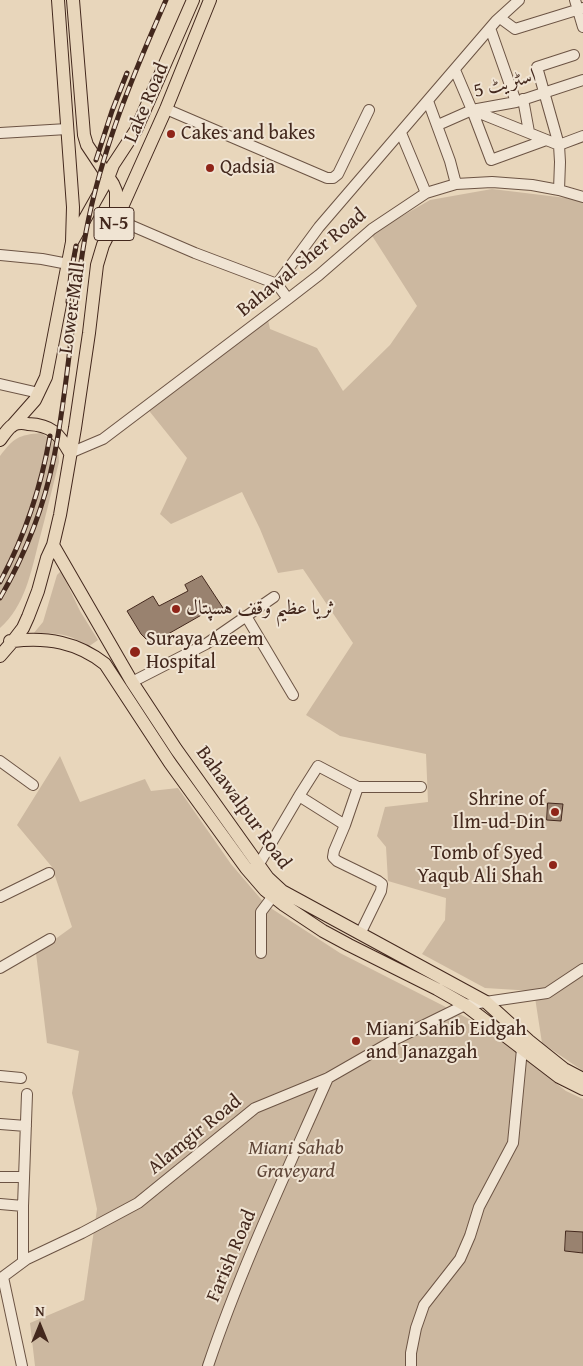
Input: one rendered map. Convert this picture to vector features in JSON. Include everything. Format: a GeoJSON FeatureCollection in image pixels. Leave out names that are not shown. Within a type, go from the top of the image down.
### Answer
{"type":"FeatureCollection","features":[{"type":"Feature","properties":{"kind":"main road","name":"Lower Mall"},"geometry":{"type":"LineString","coordinates":[[39,392],[46,377],[72,242],[72,207],[58,0]]}},
{"type":"Feature","properties":{"kind":"main road","name":"Lower Mall"},"geometry":{"type":"LineString","coordinates":[[70,453],[89,333],[96,265],[103,245],[116,219],[116,191],[87,145],[84,135],[73,0]]}},
{"type":"Feature","properties":{"kind":"main road"},"geometry":{"type":"LineString","coordinates":[[72,242],[108,178],[113,165],[136,130],[193,0]]}},
{"type":"Feature","properties":{"kind":"main road","name":"Lake Road"},"geometry":{"type":"LineString","coordinates":[[116,219],[166,109],[210,0]]}},
{"type":"Feature","properties":{"kind":"main road","name":"N-5"},"geometry":{"type":"LineString","coordinates":[[0,440],[35,400],[39,392]]}},
{"type":"Feature","properties":{"kind":"main road"},"geometry":{"type":"LineString","coordinates":[[12,426],[37,424],[48,427],[62,439],[70,453]]}},
{"type":"Feature","properties":{"kind":"main road","name":"N-5"},"geometry":{"type":"LineString","coordinates":[[0,656],[6,642],[23,628],[38,591],[47,558],[53,545],[62,507],[70,453]]}},
{"type":"Feature","properties":{"kind":"main road","name":"Bahawalpur Road"},"geometry":{"type":"LineString","coordinates":[[53,545],[132,682],[176,749],[268,878],[282,891],[486,1002],[528,1041],[564,1068],[583,1079]]}},
{"type":"Feature","properties":{"kind":"main road","name":"Bahawalpur Road"},"geometry":{"type":"LineString","coordinates":[[6,642],[29,639],[55,640],[91,654],[104,664],[170,763],[240,861],[265,890],[323,931],[465,1005],[559,1077],[583,1090]]}},
{"type":"Feature","properties":{"kind":"street"},"geometry":{"type":"LineString","coordinates":[[277,284],[319,227],[490,28],[519,0]]}},
{"type":"Feature","properties":{"kind":"street"},"geometry":{"type":"LineString","coordinates":[[500,18],[515,29],[578,6],[583,28]]}},
{"type":"Feature","properties":{"kind":"street"},"geometry":{"type":"LineString","coordinates":[[490,28],[519,100],[529,132]]}},
{"type":"Feature","properties":{"kind":"street"},"geometry":{"type":"LineString","coordinates":[[558,190],[559,145],[537,67],[574,55]]}},
{"type":"Feature","properties":{"kind":"street"},"geometry":{"type":"LineString","coordinates":[[455,70],[491,160],[546,140]]}},
{"type":"Feature","properties":{"kind":"street","name":"اسٹریٹ 5"},"geometry":{"type":"LineString","coordinates":[[438,125],[472,110],[519,100],[583,80]]}},
{"type":"Feature","properties":{"kind":"street"},"geometry":{"type":"LineString","coordinates":[[428,101],[438,125],[456,184]]}},
{"type":"Feature","properties":{"kind":"street"},"geometry":{"type":"LineString","coordinates":[[166,109],[327,178],[333,178],[338,174],[369,110]]}},
{"type":"Feature","properties":{"kind":"street"},"geometry":{"type":"LineString","coordinates":[[472,110],[559,145],[583,136]]}},
{"type":"Feature","properties":{"kind":"street"},"geometry":{"type":"LineString","coordinates":[[0,133],[67,129]]}},
{"type":"Feature","properties":{"kind":"street"},"geometry":{"type":"LineString","coordinates":[[401,133],[426,193]]}},
{"type":"Feature","properties":{"kind":"street","name":"Bahawal Sher Road"},"geometry":{"type":"LineString","coordinates":[[70,453],[103,439],[319,275],[372,229],[426,193],[456,184],[492,182],[558,190],[583,197]]}},
{"type":"Feature","properties":{"kind":"street"},"geometry":{"type":"LineString","coordinates":[[116,219],[194,253],[277,284],[288,299]]}},
{"type":"Feature","properties":{"kind":"street"},"geometry":{"type":"LineString","coordinates":[[0,254],[68,264]]}},
{"type":"Feature","properties":{"kind":"street"},"geometry":{"type":"LineString","coordinates":[[0,391],[5,385],[39,392]]}},
{"type":"Feature","properties":{"kind":"street"},"geometry":{"type":"LineString","coordinates":[[132,682],[206,644],[274,597]]}},
{"type":"Feature","properties":{"kind":"street"},"geometry":{"type":"LineString","coordinates":[[246,616],[292,695]]}},
{"type":"Feature","properties":{"kind":"street"},"geometry":{"type":"LineString","coordinates":[[0,761],[33,785]]}},
{"type":"Feature","properties":{"kind":"street"},"geometry":{"type":"LineString","coordinates":[[259,864],[318,766],[358,787],[421,788]]}},
{"type":"Feature","properties":{"kind":"street"},"geometry":{"type":"LineString","coordinates":[[358,787],[333,857],[378,880],[382,884],[381,891],[360,934]]}},
{"type":"Feature","properties":{"kind":"street"},"geometry":{"type":"LineString","coordinates":[[299,796],[346,825]]}},
{"type":"Feature","properties":{"kind":"street"},"geometry":{"type":"LineString","coordinates":[[0,897],[49,873]]}},
{"type":"Feature","properties":{"kind":"street"},"geometry":{"type":"LineString","coordinates":[[261,952],[261,912],[272,896]]}},
{"type":"Feature","properties":{"kind":"street"},"geometry":{"type":"LineString","coordinates":[[0,968],[50,939]]}},
{"type":"Feature","properties":{"kind":"street","name":"Alamgir Road"},"geometry":{"type":"LineString","coordinates":[[1,1278],[27,1259],[82,1233],[138,1203],[256,1108],[328,1078],[396,1039],[465,1005],[547,993],[583,969]]}},
{"type":"Feature","properties":{"kind":"street"},"geometry":{"type":"LineString","coordinates":[[411,1366],[411,1353],[416,1328],[424,1305],[460,1259],[479,1207],[513,1143],[522,1049]]}},
{"type":"Feature","properties":{"kind":"street"},"geometry":{"type":"LineString","coordinates":[[0,1076],[21,1078]]}},
{"type":"Feature","properties":{"kind":"street","name":"Farish Road"},"geometry":{"type":"LineString","coordinates":[[208,1366],[245,1266],[328,1078]]}},
{"type":"Feature","properties":{"kind":"street"},"geometry":{"type":"LineString","coordinates":[[23,1262],[27,1094]]}},
{"type":"Feature","properties":{"kind":"street"},"geometry":{"type":"LineString","coordinates":[[0,1124],[26,1126]]}},
{"type":"Feature","properties":{"kind":"street"},"geometry":{"type":"LineString","coordinates":[[0,1177],[24,1177]]}},
{"type":"Feature","properties":{"kind":"street"},"geometry":{"type":"LineString","coordinates":[[0,1204],[23,1206]]}},
{"type":"Feature","properties":{"kind":"street"},"geometry":{"type":"LineString","coordinates":[[1,1278],[22,1366]]}},
{"type":"Feature","properties":{"kind":"green space"},"geometry":{"type":"Polygon","coordinates":[[[492,189],[583,200],[583,1071],[542,1043],[534,991],[485,988],[422,954],[445,920],[446,898],[388,881],[386,847],[377,836],[385,807],[428,802],[426,754],[340,736],[306,715],[353,643],[303,569],[278,573],[242,492],[171,524],[160,514],[187,458],[146,407],[267,315],[270,329],[317,348],[343,391],[390,345],[417,306],[371,234],[430,200],[492,189]]]}},
{"type":"Feature","properties":{"kind":"green space"},"geometry":{"type":"Polygon","coordinates":[[[41,433],[55,444],[59,462],[26,588],[16,609],[0,628],[0,456],[17,438],[41,433]]]}},
{"type":"Feature","properties":{"kind":"green space"},"geometry":{"type":"Polygon","coordinates":[[[61,571],[80,611],[98,640],[88,647],[68,636],[33,634],[43,622],[57,575],[61,571]]]}},
{"type":"Feature","properties":{"kind":"green space","name":"Miani Sahab Graveyard"},"geometry":{"type":"Polygon","coordinates":[[[60,756],[80,802],[145,779],[151,791],[178,788],[231,864],[266,905],[340,953],[481,1025],[566,1091],[583,1099],[583,1366],[35,1366],[30,1323],[84,1300],[97,1209],[72,1093],[79,1051],[47,1043],[36,953],[72,927],[52,867],[17,825],[60,756]]]}},
{"type":"Feature","properties":{"kind":"building","name":"ثریا عظیم وقف ہسپتال"},"geometry":{"type":"Polygon","coordinates":[[[202,576],[223,608],[214,613],[212,609],[154,642],[147,640],[141,634],[127,611],[153,596],[159,606],[188,591],[185,585],[202,576]]]}},
{"type":"Feature","properties":{"kind":"building","name":"Shrine of Ilm-ud-Din"},"geometry":{"type":"Polygon","coordinates":[[[548,803],[563,804],[561,821],[547,820],[548,803]]]}},
{"type":"Feature","properties":{"kind":"building"},"geometry":{"type":"Polygon","coordinates":[[[566,1231],[583,1232],[583,1253],[565,1251],[566,1231]]]}},
{"type":"Feature","properties":{"kind":"railway"},"geometry":{"type":"LineString","coordinates":[[0,598],[18,565],[33,530],[50,476],[59,429],[81,260],[100,172],[130,85],[166,0]]}},
{"type":"Feature","properties":{"kind":"railway"},"geometry":{"type":"LineString","coordinates":[[96,160],[127,73]]}},
{"type":"Feature","properties":{"kind":"railway"},"geometry":{"type":"LineString","coordinates":[[68,302],[76,246]]}},
{"type":"Feature","properties":{"kind":"railway"},"geometry":{"type":"LineString","coordinates":[[0,582],[17,547],[31,511],[42,474],[50,436]]}},
{"type":"Feature","properties":{"kind":"place","name":"Cakes and bakes"},"geometry":{"type":"Point","coordinates":[171,134]}},
{"type":"Feature","properties":{"kind":"place","name":"Qadsia"},"geometry":{"type":"Point","coordinates":[210,168]}},
{"type":"Feature","properties":{"kind":"place","name":"ثریا عظیم وقف ہسپتال"},"geometry":{"type":"Point","coordinates":[176,609]}},
{"type":"Feature","properties":{"kind":"place","name":"Suraya Azeem Hospital"},"geometry":{"type":"Point","coordinates":[135,652]}},
{"type":"Feature","properties":{"kind":"place","name":"Shrine of Ilm-ud-Din"},"geometry":{"type":"Point","coordinates":[555,812]}},
{"type":"Feature","properties":{"kind":"place","name":"Tomb of Syed Yaqub Ali Shah"},"geometry":{"type":"Point","coordinates":[553,865]}},
{"type":"Feature","properties":{"kind":"place","name":"Miani Sahib Eidgah and Janazgah"},"geometry":{"type":"Point","coordinates":[356,1041]}}]}
